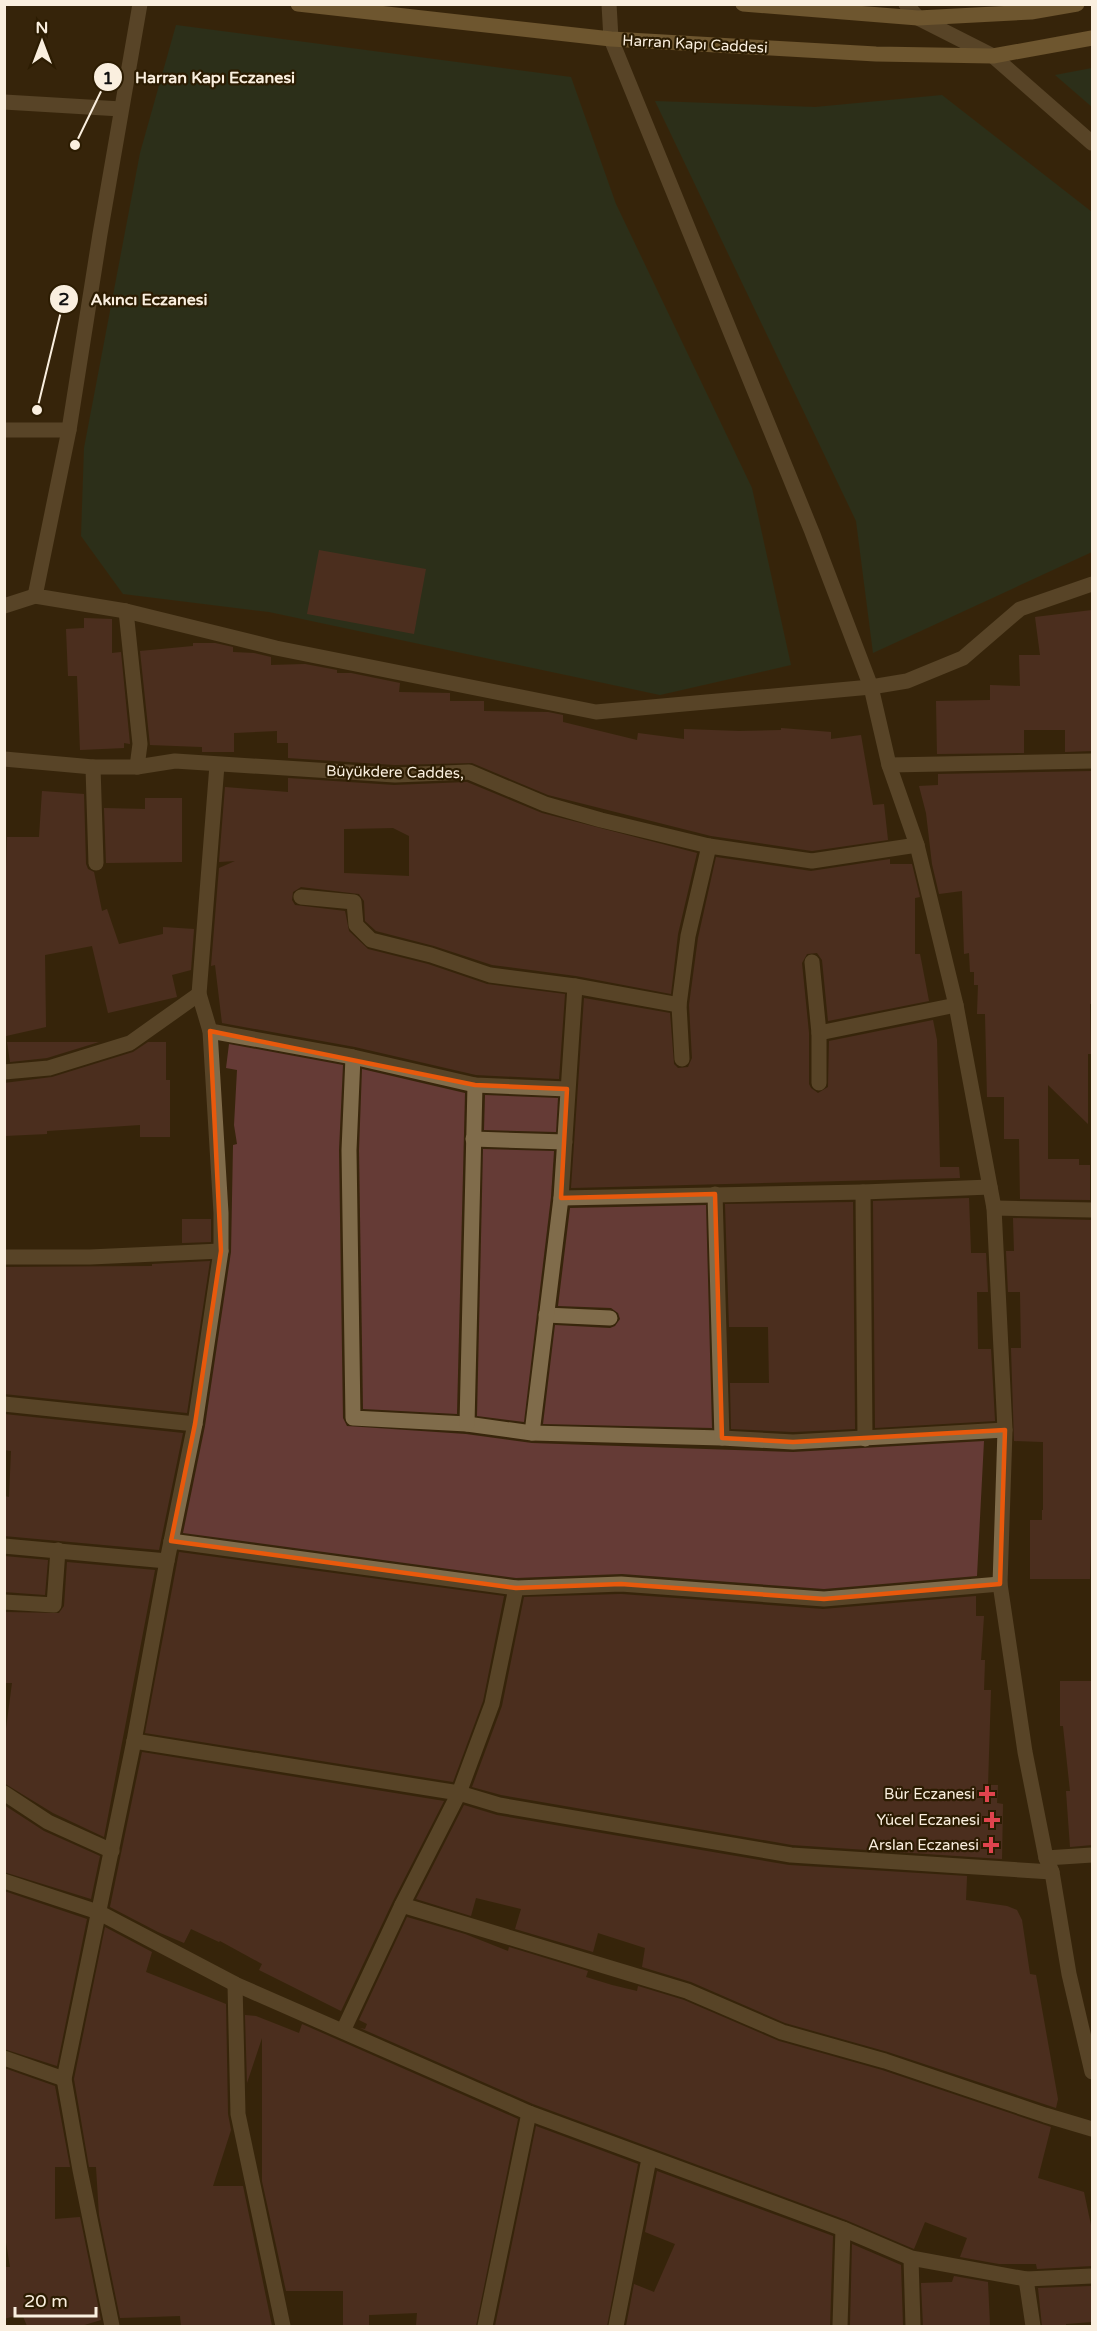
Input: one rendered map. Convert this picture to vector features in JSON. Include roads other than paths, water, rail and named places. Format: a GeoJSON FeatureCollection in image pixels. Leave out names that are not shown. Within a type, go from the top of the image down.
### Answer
{"type":"FeatureCollection","features":[{"type":"Feature","properties":{"kind":"main road","name":"Harran Kapı Caddesi"},"geometry":{"type":"LineString","coordinates":[[298,4],[611,39],[876,54],[993,56],[1092,38]]}},
{"type":"Feature","properties":{"kind":"main road"},"geometry":{"type":"LineString","coordinates":[[743,4],[918,18],[1031,12],[1077,4]]}},
{"type":"Feature","properties":{"kind":"street"},"geometry":{"type":"LineString","coordinates":[[35,596],[69,430],[140,4]]}},
{"type":"Feature","properties":{"kind":"street"},"geometry":{"type":"LineString","coordinates":[[609,4],[611,39],[813,532],[871,687],[889,765],[917,845],[956,1005],[994,1208],[1005,1430],[1000,1584],[1024,1752],[1049,1865],[1069,1974],[1092,2072]]}},
{"type":"Feature","properties":{"kind":"street"},"geometry":{"type":"LineString","coordinates":[[906,4],[918,18],[993,56],[1092,143]]}},
{"type":"Feature","properties":{"kind":"street"},"geometry":{"type":"LineString","coordinates":[[4,102],[121,109]]}},
{"type":"Feature","properties":{"kind":"street"},"geometry":{"type":"LineString","coordinates":[[4,430],[69,430]]}},
{"type":"Feature","properties":{"kind":"street"},"geometry":{"type":"LineString","coordinates":[[4,606],[35,596],[126,611],[276,648],[596,712],[871,687],[907,681],[963,658],[1020,609],[1092,584]]}},
{"type":"Feature","properties":{"kind":"street"},"geometry":{"type":"LineString","coordinates":[[126,611],[140,744],[136,767]]}},
{"type":"Feature","properties":{"kind":"street","name":"Büyükdere Caddes,"},"geometry":{"type":"LineString","coordinates":[[5,756],[93,766],[136,767],[175,761],[395,775],[469,771],[544,804],[709,846],[813,861],[917,845]]}},
{"type":"Feature","properties":{"kind":"street"},"geometry":{"type":"LineString","coordinates":[[889,765],[1092,761]]}},
{"type":"Feature","properties":{"kind":"street"},"geometry":{"type":"LineString","coordinates":[[112,2326],[64,2079],[134,1741],[166,1561],[195,1424],[221,1251],[221,1213],[210,1032],[199,994],[217,765]]}},
{"type":"Feature","properties":{"kind":"street"},"geometry":{"type":"LineString","coordinates":[[93,766],[96,863]]}},
{"type":"Feature","properties":{"kind":"street"},"geometry":{"type":"LineString","coordinates":[[682,1059],[679,1005],[688,936],[709,846]]}},
{"type":"Feature","properties":{"kind":"street"},"geometry":{"type":"LineString","coordinates":[[301,897],[354,902],[356,925],[371,940],[431,955],[490,975],[575,986],[679,1005]]}},
{"type":"Feature","properties":{"kind":"street"},"geometry":{"type":"LineString","coordinates":[[812,962],[819,1033],[819,1083]]}},
{"type":"Feature","properties":{"kind":"street"},"geometry":{"type":"LineString","coordinates":[[531,1433],[561,1198],[575,986]]}},
{"type":"Feature","properties":{"kind":"street"},"geometry":{"type":"LineString","coordinates":[[4,1072],[49,1068],[130,1043],[199,994]]}},
{"type":"Feature","properties":{"kind":"street"},"geometry":{"type":"LineString","coordinates":[[819,1033],[956,1005]]}},
{"type":"Feature","properties":{"kind":"street"},"geometry":{"type":"LineString","coordinates":[[210,1032],[353,1057],[475,1085],[567,1089]]}},
{"type":"Feature","properties":{"kind":"street"},"geometry":{"type":"LineString","coordinates":[[353,1057],[349,1149],[353,1418],[467,1424],[531,1433],[793,1442],[1005,1430]]}},
{"type":"Feature","properties":{"kind":"street"},"geometry":{"type":"LineString","coordinates":[[467,1424],[475,1085]]}},
{"type":"Feature","properties":{"kind":"street"},"geometry":{"type":"LineString","coordinates":[[473,1139],[565,1142]]}},
{"type":"Feature","properties":{"kind":"street"},"geometry":{"type":"LineString","coordinates":[[561,1198],[990,1187]]}},
{"type":"Feature","properties":{"kind":"street"},"geometry":{"type":"LineString","coordinates":[[863,1192],[865,1439]]}},
{"type":"Feature","properties":{"kind":"street"},"geometry":{"type":"LineString","coordinates":[[716,1194],[722,1438]]}},
{"type":"Feature","properties":{"kind":"street"},"geometry":{"type":"LineString","coordinates":[[994,1208],[1092,1210]]}},
{"type":"Feature","properties":{"kind":"street"},"geometry":{"type":"LineString","coordinates":[[4,1257],[90,1257],[221,1251]]}},
{"type":"Feature","properties":{"kind":"street"},"geometry":{"type":"LineString","coordinates":[[546,1315],[610,1318]]}},
{"type":"Feature","properties":{"kind":"street"},"geometry":{"type":"LineString","coordinates":[[4,1404],[195,1424]]}},
{"type":"Feature","properties":{"kind":"street"},"geometry":{"type":"LineString","coordinates":[[171,1542],[516,1588],[621,1584],[824,1599],[1000,1584]]}},
{"type":"Feature","properties":{"kind":"street"},"geometry":{"type":"LineString","coordinates":[[4,1546],[166,1561]]}},
{"type":"Feature","properties":{"kind":"street"},"geometry":{"type":"LineString","coordinates":[[4,1602],[54,1605],[58,1551]]}},
{"type":"Feature","properties":{"kind":"street"},"geometry":{"type":"LineString","coordinates":[[343,2031],[402,1905],[459,1793],[492,1704],[516,1588]]}},
{"type":"Feature","properties":{"kind":"street"},"geometry":{"type":"LineString","coordinates":[[134,1741],[459,1793],[499,1805],[791,1855],[1049,1865],[1092,1855]]}},
{"type":"Feature","properties":{"kind":"street"},"geometry":{"type":"LineString","coordinates":[[4,1793],[48,1822],[112,1851]]}},
{"type":"Feature","properties":{"kind":"street"},"geometry":{"type":"LineString","coordinates":[[4,1881],[98,1912],[235,1984],[529,2113],[843,2229],[911,2258],[1026,2279],[1092,2276]]}},
{"type":"Feature","properties":{"kind":"street"},"geometry":{"type":"LineString","coordinates":[[402,1905],[687,1991],[782,2032],[885,2061],[1045,2115],[1092,2128]]}},
{"type":"Feature","properties":{"kind":"street"},"geometry":{"type":"LineString","coordinates":[[235,1984],[238,2114],[283,2326]]}},
{"type":"Feature","properties":{"kind":"street"},"geometry":{"type":"LineString","coordinates":[[4,2058],[64,2079]]}},
{"type":"Feature","properties":{"kind":"street"},"geometry":{"type":"LineString","coordinates":[[485,2326],[529,2113]]}},
{"type":"Feature","properties":{"kind":"street"},"geometry":{"type":"LineString","coordinates":[[616,2326],[649,2159]]}},
{"type":"Feature","properties":{"kind":"street"},"geometry":{"type":"LineString","coordinates":[[840,2326],[843,2229]]}},
{"type":"Feature","properties":{"kind":"street"},"geometry":{"type":"LineString","coordinates":[[911,2258],[914,2326]]}},
{"type":"Feature","properties":{"kind":"street"},"geometry":{"type":"LineString","coordinates":[[1026,2279],[1033,2326]]}},
{"type":"Feature","properties":{"kind":"place","name":"Harran Kapı Eczanesi"},"geometry":{"type":"Point","coordinates":[75,145]}},
{"type":"Feature","properties":{"kind":"place","name":"Akıncı Eczanesi"},"geometry":{"type":"Point","coordinates":[37,410]}},
{"type":"Feature","properties":{"kind":"place","name":"Bür Eczanesi"},"geometry":{"type":"Point","coordinates":[987,1794]}},
{"type":"Feature","properties":{"kind":"place","name":"Yücel Eczanesi"},"geometry":{"type":"Point","coordinates":[992,1820]}},
{"type":"Feature","properties":{"kind":"place","name":"Arslan Eczanesi"},"geometry":{"type":"Point","coordinates":[991,1845]}}]}
